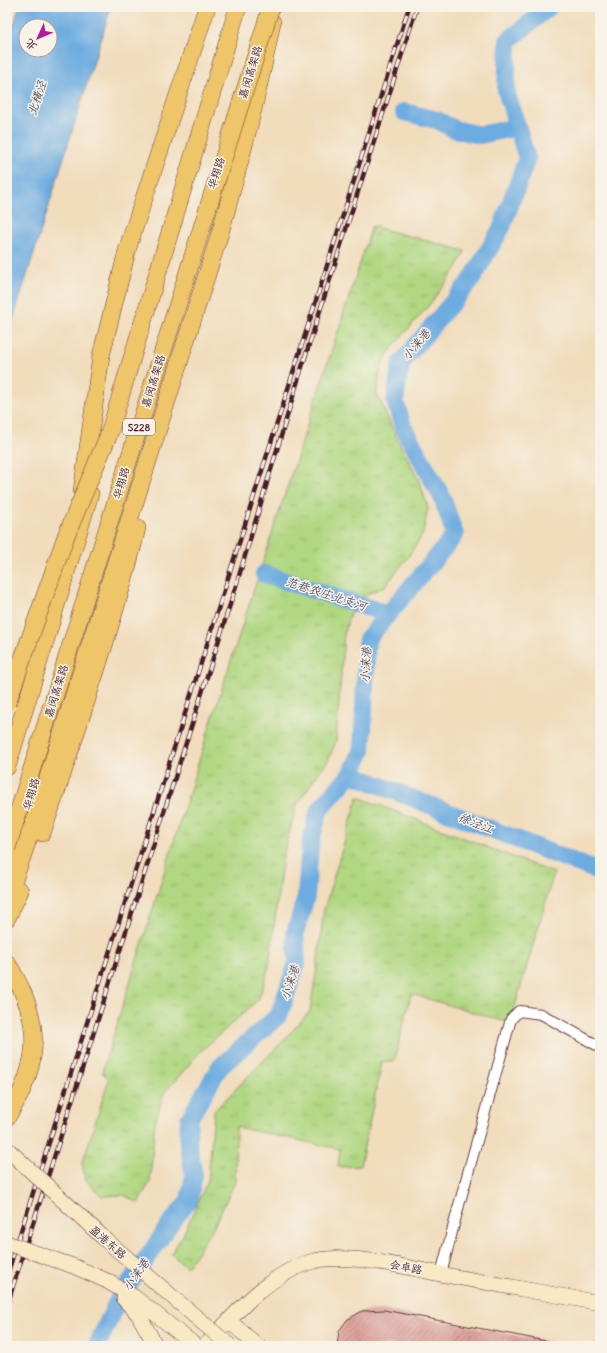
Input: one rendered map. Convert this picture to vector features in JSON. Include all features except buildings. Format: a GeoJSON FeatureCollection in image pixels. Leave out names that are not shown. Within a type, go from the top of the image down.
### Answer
{"type":"FeatureCollection","features":[{"type":"Feature","properties":{"kind":"highway"},"geometry":{"type":"LineString","coordinates":[[77,527],[101,356],[128,247],[208,7]]}},
{"type":"Feature","properties":{"kind":"highway","name":"S228"},"geometry":{"type":"LineString","coordinates":[[7,767],[238,7]]}},
{"type":"Feature","properties":{"kind":"highway","name":"嘉闵高架路"},"geometry":{"type":"LineString","coordinates":[[7,848],[271,7]]}},
{"type":"Feature","properties":{"kind":"highway"},"geometry":{"type":"LineString","coordinates":[[7,900],[31,831],[220,233],[237,175],[263,73],[275,7]]}},
{"type":"Feature","properties":{"kind":"highway"},"geometry":{"type":"LineString","coordinates":[[7,703],[66,536],[109,434]]}},
{"type":"Feature","properties":{"kind":"highway"},"geometry":{"type":"LineString","coordinates":[[7,918],[32,861],[61,780],[130,560],[155,440]]}},
{"type":"Feature","properties":{"kind":"highway"},"geometry":{"type":"LineString","coordinates":[[7,963],[19,984],[27,1006],[33,1025],[34,1046],[31,1066],[23,1088],[7,1117]]}},
{"type":"Feature","properties":{"kind":"main road","name":"华翔路"},"geometry":{"type":"LineString","coordinates":[[7,740],[218,95],[244,7]]}},
{"type":"Feature","properties":{"kind":"main road","name":"华翔路"},"geometry":{"type":"LineString","coordinates":[[7,876],[139,423],[267,7]]}},
{"type":"Feature","properties":{"kind":"main road","name":"盈港东路"},"geometry":{"type":"LineString","coordinates":[[7,1149],[107,1241],[230,1346]]}},
{"type":"Feature","properties":{"kind":"main road"},"geometry":{"type":"LineString","coordinates":[[7,1242],[73,1266],[107,1281],[134,1297],[196,1346]]}},
{"type":"Feature","properties":{"kind":"main road","name":"会卓路"},"geometry":{"type":"LineString","coordinates":[[205,1346],[244,1305],[265,1286],[288,1272],[311,1262],[339,1258],[385,1264],[600,1303]]}},
{"type":"Feature","properties":{"kind":"main road"},"geometry":{"type":"LineString","coordinates":[[107,1281],[138,1314],[156,1346]]}},
{"type":"Feature","properties":{"kind":"main road"},"geometry":{"type":"LineString","coordinates":[[229,1320],[258,1346]]}},
{"type":"Feature","properties":{"kind":"street"},"geometry":{"type":"LineString","coordinates":[[441,1274],[511,1019],[519,1011],[540,1014],[600,1047]]}},
{"type":"Feature","properties":{"kind":"green space"},"geometry":{"type":"Polygon","coordinates":[[[372,226],[465,251],[456,269],[429,305],[392,348],[381,365],[377,394],[420,483],[428,508],[423,534],[408,557],[385,586],[363,596],[350,614],[344,634],[336,741],[328,761],[297,805],[283,855],[269,966],[259,999],[201,1051],[164,1093],[155,1122],[150,1182],[138,1203],[124,1195],[102,1196],[86,1180],[82,1164],[109,1079],[102,1072],[213,716],[372,226]]]}},
{"type":"Feature","properties":{"kind":"green space"},"geometry":{"type":"Polygon","coordinates":[[[358,797],[554,873],[510,1023],[411,994],[394,1062],[382,1062],[360,1166],[338,1167],[340,1149],[236,1127],[235,1182],[212,1230],[187,1267],[171,1254],[183,1235],[208,1180],[214,1111],[284,1040],[310,1011],[324,909],[358,797]]]}},
{"type":"Feature","properties":{"kind":"water","name":"北横泾"},"geometry":{"type":"Polygon","coordinates":[[[19,7],[111,7],[7,339],[7,50],[19,7]]]}},
{"type":"Feature","properties":{"kind":"waterway","name":"小涞港"},"geometry":{"type":"LineString","coordinates":[[97,1346],[117,1302],[170,1224],[189,1200],[194,1175],[188,1144],[189,1119],[219,1068],[279,1015],[297,963],[295,933],[306,897],[310,845],[319,810],[351,774],[362,751],[367,639],[455,535],[442,497],[403,427],[395,401],[401,363],[472,279],[502,227],[527,158],[506,90],[508,41],[549,7]]}},
{"type":"Feature","properties":{"kind":"waterway"},"geometry":{"type":"LineString","coordinates":[[404,112],[437,120],[454,129],[480,135],[517,127]]}},
{"type":"Feature","properties":{"kind":"waterway","name":"范巷农庄北支河"},"geometry":{"type":"LineString","coordinates":[[264,574],[388,614]]}},
{"type":"Feature","properties":{"kind":"waterway","name":"徐泾江"},"geometry":{"type":"LineString","coordinates":[[351,774],[600,872]]}},
{"type":"Feature","properties":{"kind":"railway"},"geometry":{"type":"LineString","coordinates":[[7,1275],[409,7]]}},
{"type":"Feature","properties":{"kind":"railway"},"geometry":{"type":"LineString","coordinates":[[7,1305],[235,589],[301,370],[417,7]]}}]}
